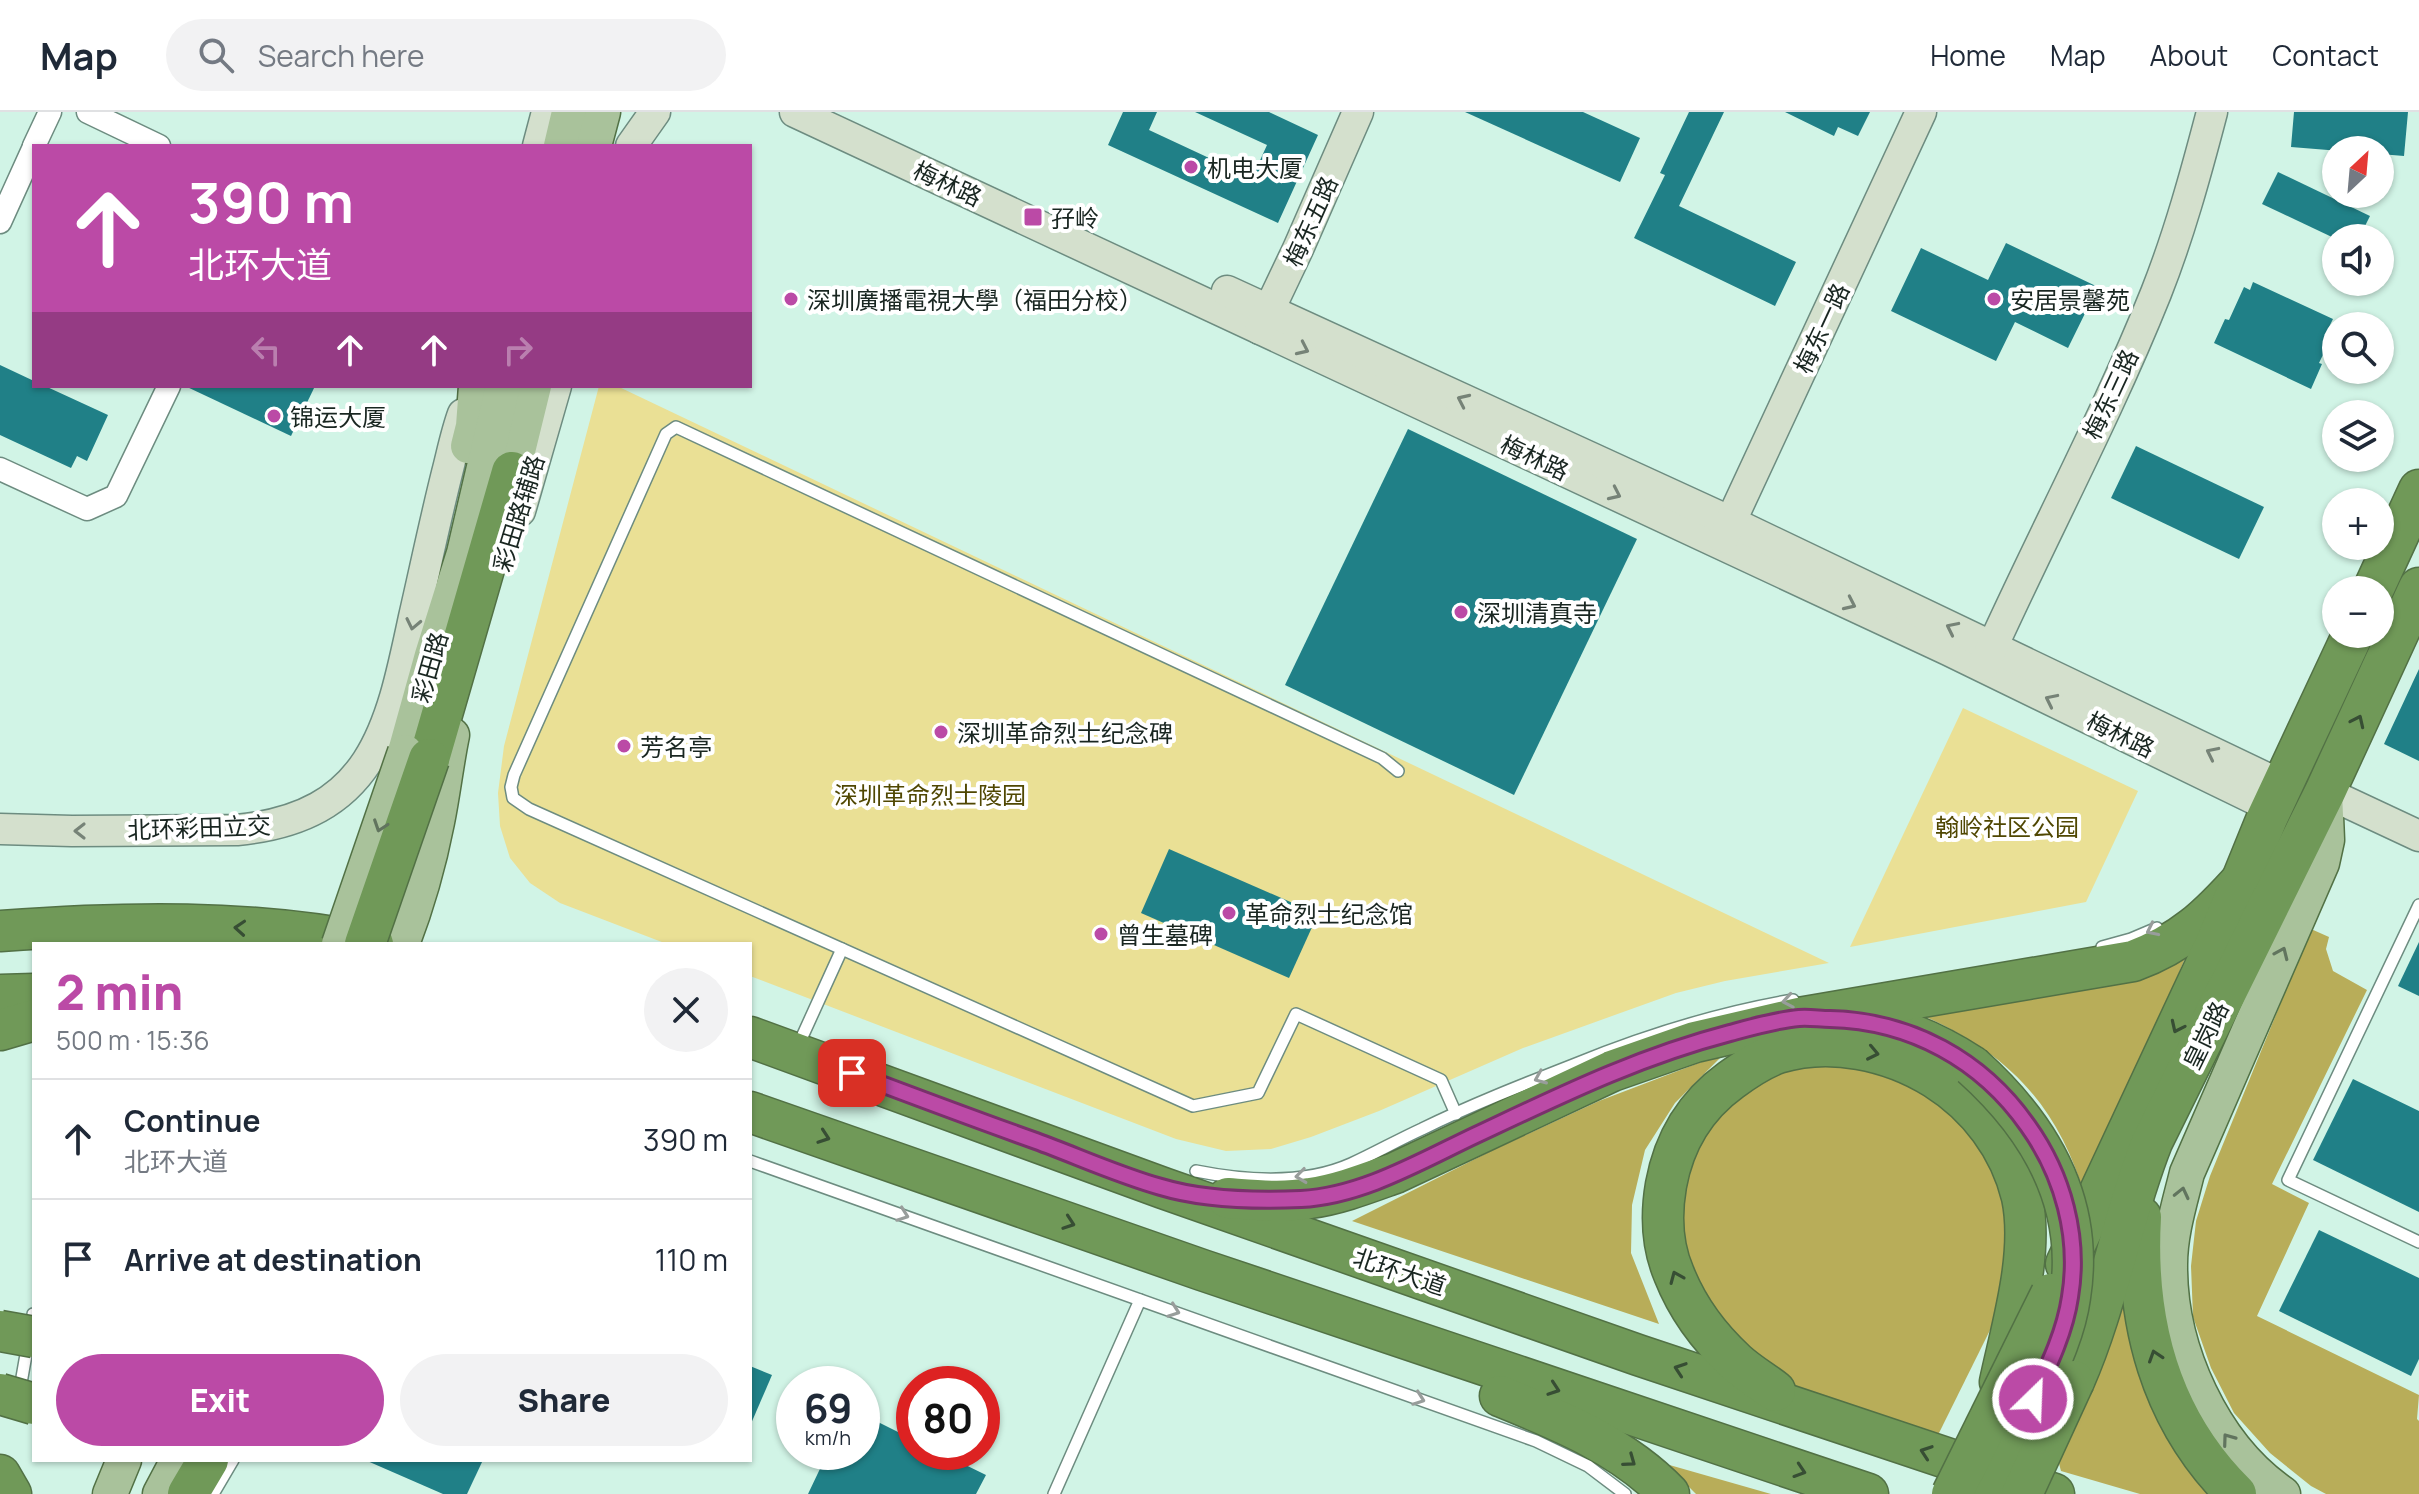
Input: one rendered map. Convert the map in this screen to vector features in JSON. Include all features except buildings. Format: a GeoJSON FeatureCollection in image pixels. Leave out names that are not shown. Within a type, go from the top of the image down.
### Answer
{"type":"FeatureCollection","features":[{"type":"Feature","properties":{"kind":"highway"},"geometry":{"type":"LineString","coordinates":[[366,942],[410,817],[512,472]]}},
{"type":"Feature","properties":{"kind":"highway"},"geometry":{"type":"LineString","coordinates":[[2379,576],[2419,490]]}},
{"type":"Feature","properties":{"kind":"highway","name":"皇岗路"},"geometry":{"type":"LineString","coordinates":[[2022,1494],[2094,1330],[2132,1196],[2152,1142],[2325,792],[2419,588]]}},
{"type":"Feature","properties":{"kind":"highway","name":"皇岗路"},"geometry":{"type":"LineString","coordinates":[[1952,1494],[1994,1405],[2037,1282],[2217,941],[2240,867],[2274,804],[2346,648]]}},
{"type":"Feature","properties":{"kind":"highway"},"geometry":{"type":"LineString","coordinates":[[1180,1179],[1216,1197],[1307,1199],[1340,1192],[1395,1173],[1575,1088],[1652,1056],[1805,1007],[2133,961],[2162,949],[2211,915],[2240,867]]}},
{"type":"Feature","properties":{"kind":"highway"},"geometry":{"type":"LineString","coordinates":[[0,931],[69,926],[181,925],[332,936],[363,942]]}},
{"type":"Feature","properties":{"kind":"highway"},"geometry":{"type":"LineString","coordinates":[[0,995],[32,994]]}},
{"type":"Feature","properties":{"kind":"highway"},"geometry":{"type":"LineString","coordinates":[[1805,1007],[1916,1035],[1972,1066],[2020,1114],[2050,1163],[2062,1193],[2071,1227],[2073,1267],[2070,1299],[2059,1338],[1989,1494]]}},
{"type":"Feature","properties":{"kind":"highway"},"geometry":{"type":"LineString","coordinates":[[0,1030],[32,1021]]}},
{"type":"Feature","properties":{"kind":"highway","name":"北环大道"},"geometry":{"type":"LineString","coordinates":[[752,1038],[1180,1179],[1805,1411],[2054,1494]]}},
{"type":"Feature","properties":{"kind":"highway"},"geometry":{"type":"LineString","coordinates":[[1805,1411],[1737,1363],[1714,1338],[1678,1284],[1664,1238],[1663,1202],[1669,1168],[1679,1140],[1694,1115],[1718,1090],[1751,1065],[1778,1053],[1812,1046],[1849,1047],[1884,1054],[1916,1066],[1950,1088],[1976,1111],[2011,1164],[2022,1198],[2025,1230],[2037,1282]]}},
{"type":"Feature","properties":{"kind":"highway"},"geometry":{"type":"LineString","coordinates":[[752,1113],[1202,1270],[1868,1494]]}},
{"type":"Feature","properties":{"kind":"highway"},"geometry":{"type":"LineString","coordinates":[[2152,1142],[2140,1238],[2147,1334],[2169,1398],[2185,1428],[2205,1460],[2236,1494]]}},
{"type":"Feature","properties":{"kind":"highway"},"geometry":{"type":"LineString","coordinates":[[1202,1270],[1307,1320],[1549,1416],[1609,1446],[1653,1477],[1669,1494]]}},
{"type":"Feature","properties":{"kind":"highway"},"geometry":{"type":"LineString","coordinates":[[188,1494],[207,1462]]}},
{"type":"Feature","properties":{"kind":"highway"},"geometry":{"type":"LineString","coordinates":[[0,1475],[11,1494]]}},
{"type":"Feature","properties":{"kind":"main road"},"geometry":{"type":"LineString","coordinates":[[539,144],[547,112]]}},
{"type":"Feature","properties":{"kind":"main road"},"geometry":{"type":"LineString","coordinates":[[561,144],[569,112]]}},
{"type":"Feature","properties":{"kind":"main road"},"geometry":{"type":"LineString","coordinates":[[595,144],[603,112]]}},
{"type":"Feature","properties":{"kind":"main road"},"geometry":{"type":"LineString","coordinates":[[623,144],[631,112]]}},
{"type":"Feature","properties":{"kind":"main road"},"geometry":{"type":"LineString","coordinates":[[632,144],[655,112]]}},
{"type":"Feature","properties":{"kind":"main road","name":"梅林路"},"geometry":{"type":"LineString","coordinates":[[795,112],[835,116],[1987,657],[2274,804]]}},
{"type":"Feature","properties":{"kind":"main road","name":"梅东五路"},"geometry":{"type":"LineString","coordinates":[[1264,320],[1358,112]]}},
{"type":"Feature","properties":{"kind":"main road","name":"梅东一路"},"geometry":{"type":"LineString","coordinates":[[1726,533],[1921,112]]}},
{"type":"Feature","properties":{"kind":"main road","name":"梅东三路"},"geometry":{"type":"LineString","coordinates":[[1987,657],[2151,304],[2212,112]]}},
{"type":"Feature","properties":{"kind":"main road","name":"北环彩田立交"},"geometry":{"type":"LineString","coordinates":[[0,829],[259,828],[299,818],[321,806],[356,777],[372,756],[386,728],[401,683],[460,422],[474,388]]}},
{"type":"Feature","properties":{"kind":"main road"},"geometry":{"type":"LineString","coordinates":[[432,655],[445,543],[473,426],[475,388]]}},
{"type":"Feature","properties":{"kind":"main road","name":"彩田路"},"geometry":{"type":"LineString","coordinates":[[403,942],[438,822],[427,759],[432,655],[464,553],[503,388]]}},
{"type":"Feature","properties":{"kind":"main road","name":"彩田路"},"geometry":{"type":"LineString","coordinates":[[340,942],[427,759],[477,638],[512,472],[533,388]]}},
{"type":"Feature","properties":{"kind":"main road","name":"彩田路辅路"},"geometry":{"type":"LineString","coordinates":[[477,638],[515,528],[555,388]]}},
{"type":"Feature","properties":{"kind":"main road"},"geometry":{"type":"LineString","coordinates":[[2283,1494],[2252,1469],[2229,1442],[2208,1410],[2188,1363],[2175,1314],[2170,1264],[2175,1221],[2187,1173],[2325,853],[2325,792],[2419,836]]}},
{"type":"Feature","properties":{"kind":"main road"},"geometry":{"type":"LineString","coordinates":[[110,1494],[123,1462]]}},
{"type":"Feature","properties":{"kind":"main road"},"geometry":{"type":"LineString","coordinates":[[160,1494],[177,1462]]}},
{"type":"Feature","properties":{"kind":"street"},"geometry":{"type":"LineString","coordinates":[[35,144],[50,112]]}},
{"type":"Feature","properties":{"kind":"street"},"geometry":{"type":"LineString","coordinates":[[88,112],[155,144]]}},
{"type":"Feature","properties":{"kind":"street"},"geometry":{"type":"LineString","coordinates":[[0,222],[32,150]]}},
{"type":"Feature","properties":{"kind":"street"},"geometry":{"type":"LineString","coordinates":[[0,469],[87,509],[116,496],[168,388]]}},
{"type":"Feature","properties":{"kind":"lane"},"geometry":{"type":"LineString","coordinates":[[1398,771],[1382,758],[676,427],[666,434],[511,787],[513,798],[529,809],[1193,1106],[1258,1093],[1296,1014],[1441,1080],[1456,1114]]}},
{"type":"Feature","properties":{"kind":"lane"},"geometry":{"type":"LineString","coordinates":[[2419,905],[2288,1180],[2419,1242]]}},
{"type":"Feature","properties":{"kind":"lane"},"geometry":{"type":"LineString","coordinates":[[2094,948],[2150,933],[2165,924]]}},
{"type":"Feature","properties":{"kind":"lane"},"geometry":{"type":"LineString","coordinates":[[796,1053],[842,949]]}},
{"type":"Feature","properties":{"kind":"lane"},"geometry":{"type":"LineString","coordinates":[[1180,1179],[1219,1176],[1300,1178],[1327,1172],[1349,1165],[1456,1114],[1661,1031],[1707,1018],[1805,1007]]}},
{"type":"Feature","properties":{"kind":"lane"},"geometry":{"type":"LineString","coordinates":[[752,1162],[1536,1441],[1588,1466],[1625,1494]]}},
{"type":"Feature","properties":{"kind":"lane"},"geometry":{"type":"LineString","coordinates":[[1054,1494],[1140,1300]]}},
{"type":"Feature","properties":{"kind":"lane"},"geometry":{"type":"LineString","coordinates":[[18,1393],[20,1339]]}},
{"type":"Feature","properties":{"kind":"lane"},"geometry":{"type":"LineString","coordinates":[[213,1494],[232,1462]]}},
{"type":"Feature","properties":{"kind":"green space","name":"深圳革命烈士陵园"},"geometry":{"type":"Polygon","coordinates":[[[598,388],[621,388],[1829,963],[1676,993],[1523,1048],[1311,1137],[1271,1149],[1226,1151],[1176,1139],[752,977],[752,942],[662,942],[560,903],[530,883],[510,858],[500,826],[498,793],[504,746],[598,388]]]}},
{"type":"Feature","properties":{"kind":"green space","name":"翰岭社区公园"},"geometry":{"type":"Polygon","coordinates":[[[1963,708],[2138,791],[2086,902],[1850,947],[1963,708]]]}},
{"type":"Feature","properties":{"kind":"shaded area"},"geometry":{"type":"Polygon","coordinates":[[[2311,929],[2329,937],[2326,949],[2333,971],[2367,990],[2272,1184],[2309,1203],[2257,1316],[2419,1395],[2419,1494],[2326,1494],[2311,1486],[2270,1453],[2234,1413],[2211,1368],[2193,1317],[2191,1266],[2196,1221],[2210,1176],[2311,929]]]}},
{"type":"Feature","properties":{"kind":"shaded area"},"geometry":{"type":"Polygon","coordinates":[[[2191,944],[2085,1197],[2060,1134],[2023,1083],[1975,1043],[1914,1012],[2191,944]]]}},
{"type":"Feature","properties":{"kind":"shaded area"},"geometry":{"type":"Polygon","coordinates":[[[1725,1053],[1675,1103],[1645,1150],[1632,1205],[1631,1253],[1659,1324],[1352,1221],[1599,1101],[1725,1053]]]}},
{"type":"Feature","properties":{"kind":"shaded area"},"geometry":{"type":"Polygon","coordinates":[[[1862,1062],[1942,1102],[1990,1156],[2012,1223],[1998,1314],[1939,1433],[1927,1433],[1790,1386],[1703,1313],[1675,1208],[1705,1124],[1778,1068],[1862,1062]]]}},
{"type":"Feature","properties":{"kind":"shaded area"},"geometry":{"type":"Polygon","coordinates":[[[2125,1289],[2211,1494],[2140,1494],[2061,1471],[2057,1456],[2125,1289]]]}},
{"type":"Feature","properties":{"kind":"shaded area"},"geometry":{"type":"Polygon","coordinates":[[[1666,1464],[1771,1494],[1696,1494],[1666,1464]]]}},
{"type":"Feature","properties":{"kind":"place","name":"机电大厦"},"geometry":{"type":"Point","coordinates":[1191,167]}},
{"type":"Feature","properties":{"kind":"place","name":"孖岭"},"geometry":{"type":"Point","coordinates":[1033,217]}},
{"type":"Feature","properties":{"kind":"place","name":"深圳廣播電視大學（福田分校）"},"geometry":{"type":"Point","coordinates":[791,299]}},
{"type":"Feature","properties":{"kind":"place","name":"安居景馨苑"},"geometry":{"type":"Point","coordinates":[1994,299]}},
{"type":"Feature","properties":{"kind":"place","name":"锦运大厦"},"geometry":{"type":"Point","coordinates":[274,416]}},
{"type":"Feature","properties":{"kind":"place","name":"深圳清真寺"},"geometry":{"type":"Point","coordinates":[1461,612]}},
{"type":"Feature","properties":{"kind":"place","name":"深圳革命烈士纪念碑"},"geometry":{"type":"Point","coordinates":[941,732]}},
{"type":"Feature","properties":{"kind":"place","name":"芳名亭"},"geometry":{"type":"Point","coordinates":[624,746]}},
{"type":"Feature","properties":{"kind":"place","name":"革命烈士纪念馆"},"geometry":{"type":"Point","coordinates":[1229,913]}},
{"type":"Feature","properties":{"kind":"place","name":"曾生墓碑"},"geometry":{"type":"Point","coordinates":[1101,934]}},
{"type":"Feature","properties":{"kind":"route"},"geometry":{"type":"LineString","coordinates":[[852,1073],[1163,1188],[1240,1199],[1307,1199],[1340,1192],[1395,1173],[1612,1071],[1695,1042],[1799,1018],[1849,1019],[1880,1024],[1916,1035],[1972,1066],[2020,1114],[2050,1163],[2071,1227],[2073,1267],[2070,1299],[2059,1338],[2033,1399]]}}]}
